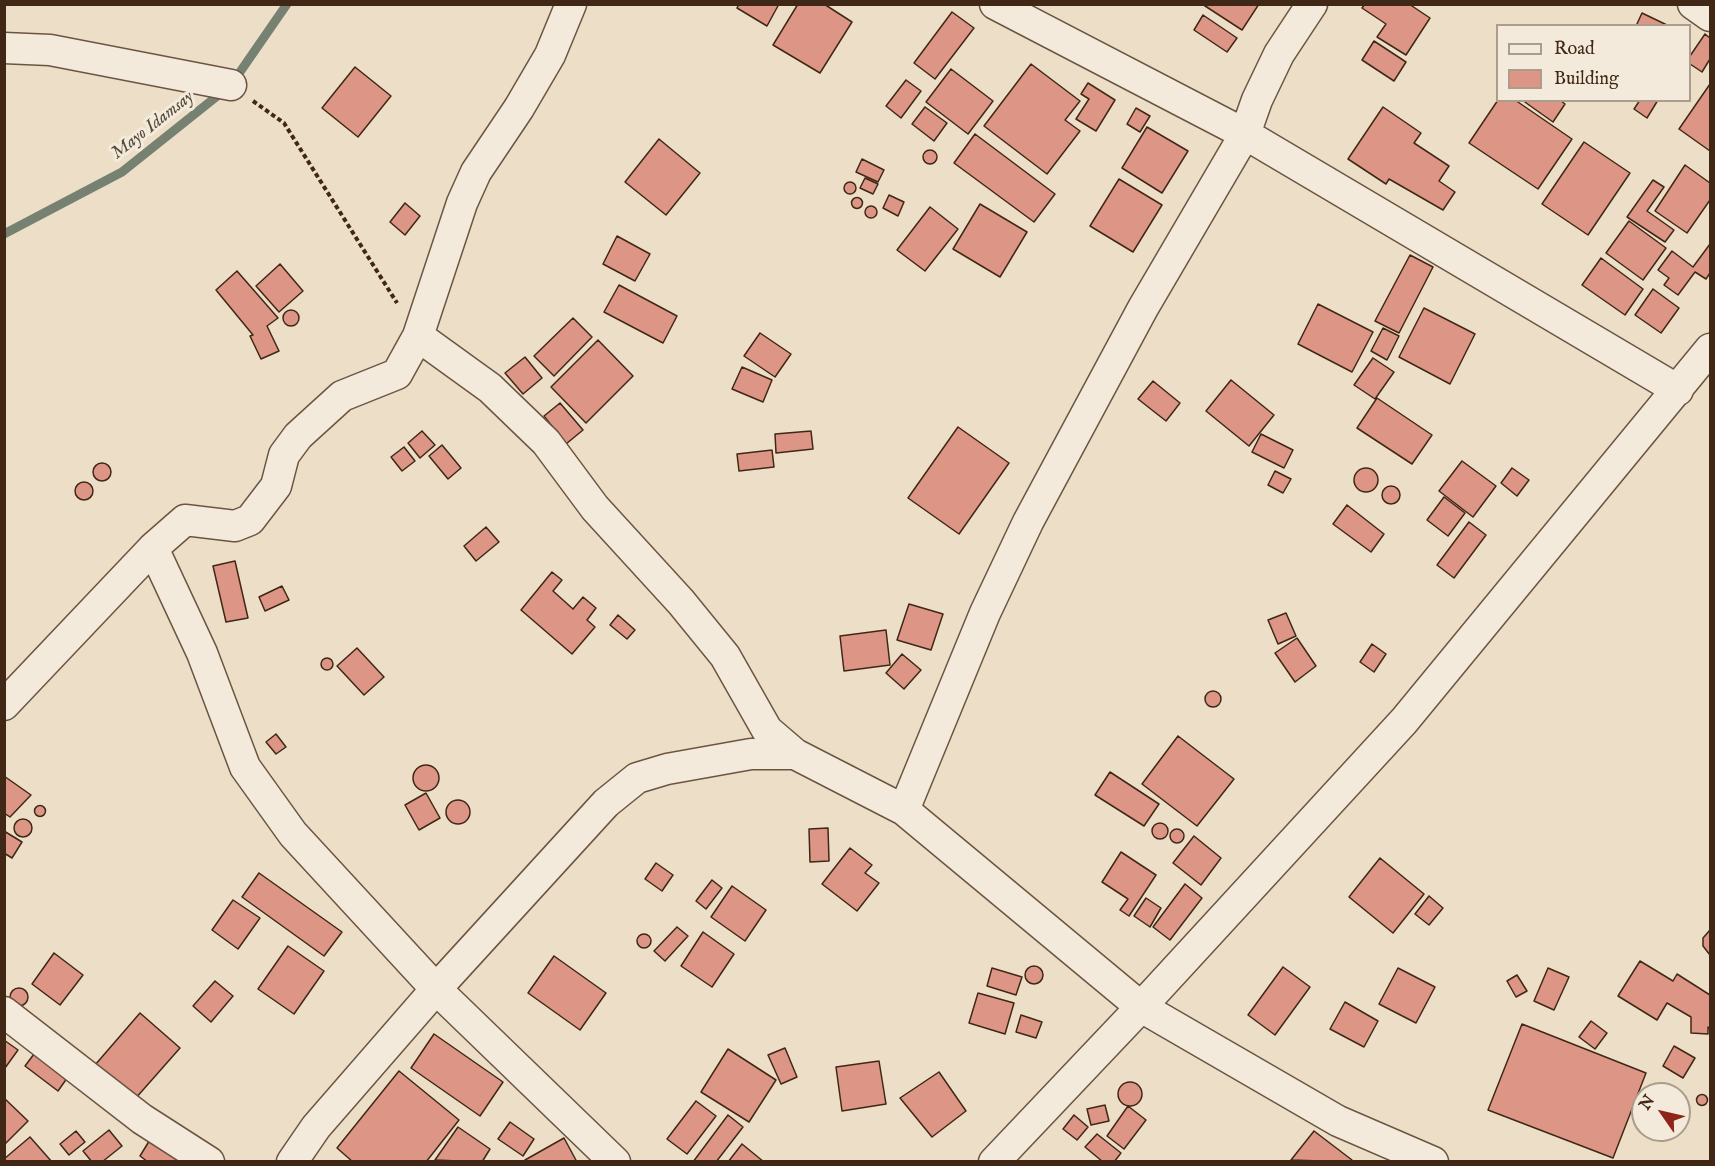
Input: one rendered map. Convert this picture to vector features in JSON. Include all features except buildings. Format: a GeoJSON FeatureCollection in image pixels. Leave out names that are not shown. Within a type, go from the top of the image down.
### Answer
{"type":"FeatureCollection","features":[{"type":"Feature","properties":{"kind":"street"},"geometry":{"type":"LineString","coordinates":[[4,705],[153,548],[185,520],[235,526],[250,520],[276,486],[284,455],[298,436],[342,396],[397,374],[418,336],[462,203],[476,172],[550,56],[571,4]]}},
{"type":"Feature","properties":{"kind":"street"},"geometry":{"type":"LineString","coordinates":[[995,4],[1245,134],[1678,390]]}},
{"type":"Feature","properties":{"kind":"street"},"geometry":{"type":"LineString","coordinates":[[904,810],[985,613],[1028,522],[1143,308],[1245,134],[1257,99],[1279,54],[1312,4]]}},
{"type":"Feature","properties":{"kind":"street"},"geometry":{"type":"LineString","coordinates":[[1693,4],[1710,16]]}},
{"type":"Feature","properties":{"kind":"street"},"geometry":{"type":"LineString","coordinates":[[4,48],[50,50],[231,85]]}},
{"type":"Feature","properties":{"kind":"street"},"geometry":{"type":"LineString","coordinates":[[418,336],[490,388],[546,442],[595,508],[681,602],[725,656],[767,730],[795,754],[904,810],[1141,1007],[1338,1121],[1433,1161]]}},
{"type":"Feature","properties":{"kind":"street"},"geometry":{"type":"LineString","coordinates":[[994,1161],[1141,1007],[1404,720],[1710,349]]}},
{"type":"Feature","properties":{"kind":"street"},"geometry":{"type":"LineString","coordinates":[[153,548],[202,653],[245,767],[293,834],[436,989],[615,1161]]}},
{"type":"Feature","properties":{"kind":"street"},"geometry":{"type":"LineString","coordinates":[[292,1161],[316,1127],[436,989],[606,803],[637,778],[667,769],[751,754],[795,754]]}},
{"type":"Feature","properties":{"kind":"street"},"geometry":{"type":"LineString","coordinates":[[4,1012],[142,1119],[209,1161]]}},
{"type":"Feature","properties":{"kind":"path"},"geometry":{"type":"LineString","coordinates":[[231,85],[284,123],[418,336]]}},
{"type":"Feature","properties":{"kind":"waterway","name":"Mayo Idamsay"},"geometry":{"type":"LineString","coordinates":[[4,234],[122,172],[231,85],[287,4]]}}]}
